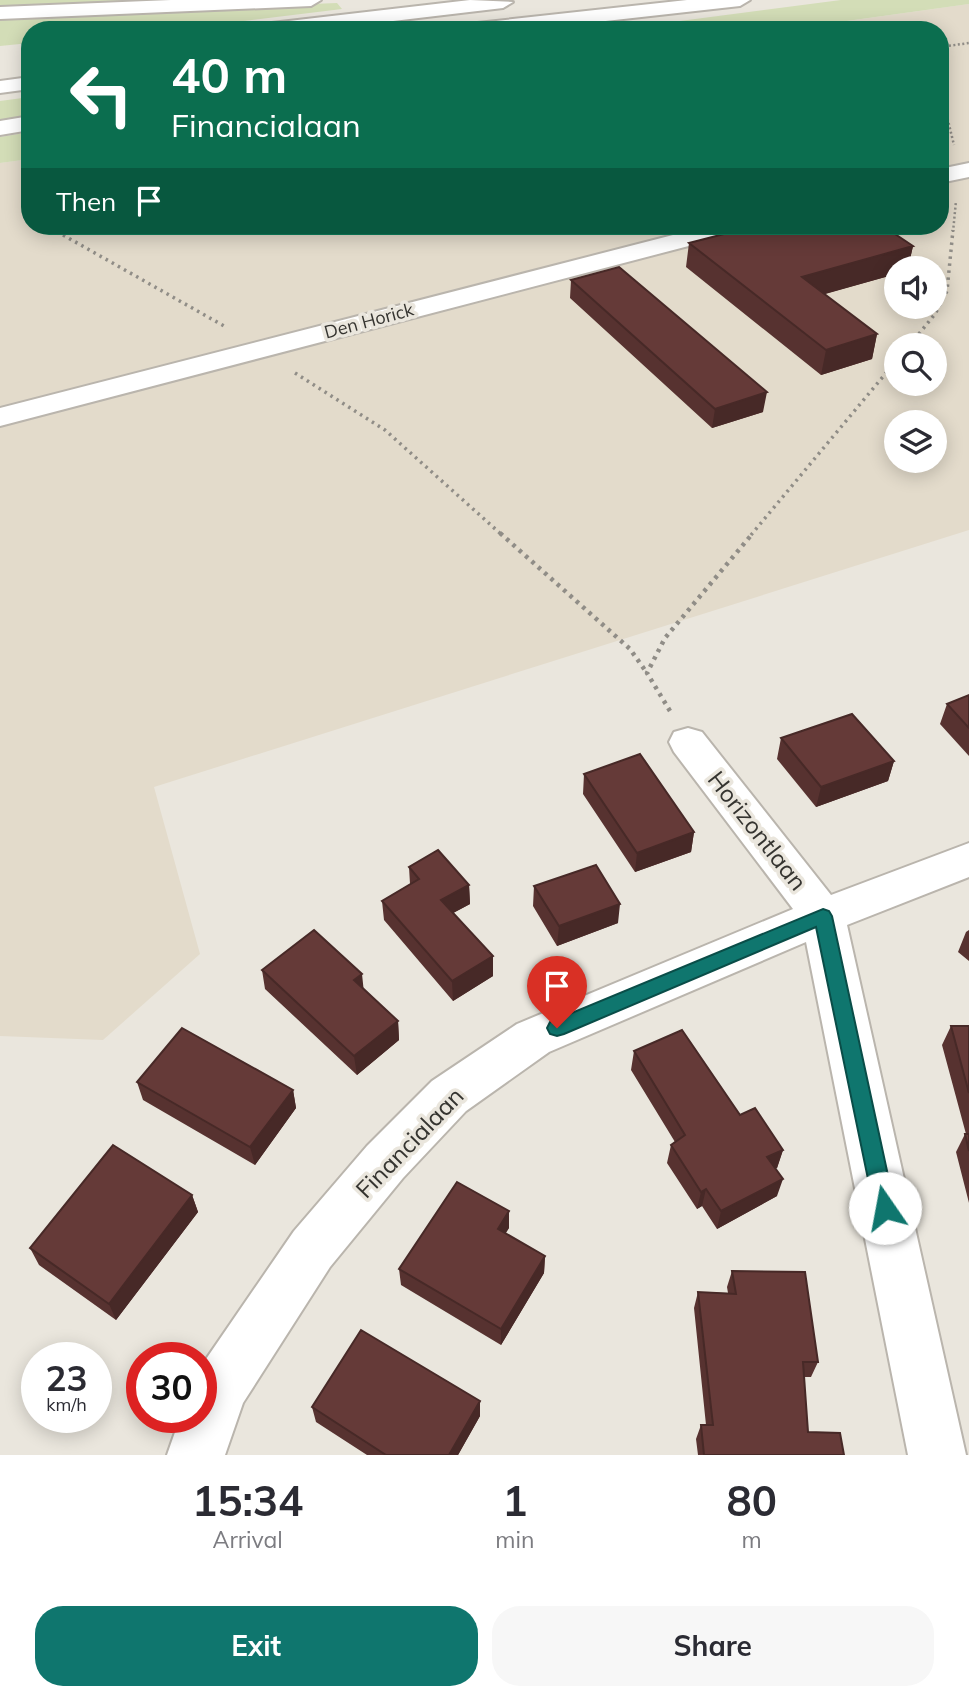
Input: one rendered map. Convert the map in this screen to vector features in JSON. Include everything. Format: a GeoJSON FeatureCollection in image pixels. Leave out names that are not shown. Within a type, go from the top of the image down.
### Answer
{"type":"FeatureCollection","features":[{"type":"Feature","properties":{"kind":"main road"},"geometry":{"type":"LineString","coordinates":[[0,13],[311,0]]}},
{"type":"Feature","properties":{"kind":"main road"},"geometry":{"type":"LineString","coordinates":[[341,21],[522,0]]}},
{"type":"Feature","properties":{"kind":"main road"},"geometry":{"type":"LineString","coordinates":[[547,21],[740,0]]}},
{"type":"Feature","properties":{"kind":"main road"},"geometry":{"type":"LineString","coordinates":[[605,21],[634,11]]}},
{"type":"Feature","properties":{"kind":"main road"},"geometry":{"type":"LineString","coordinates":[[0,87],[21,84]]}},
{"type":"Feature","properties":{"kind":"main road"},"geometry":{"type":"LineString","coordinates":[[0,128],[21,124]]}},
{"type":"Feature","properties":{"kind":"main road","name":"Den Horick"},"geometry":{"type":"LineString","coordinates":[[0,417],[702,235]]}},
{"type":"Feature","properties":{"kind":"main road","name":"Horizontlaan"},"geometry":{"type":"LineString","coordinates":[[688,742],[823,916],[937,1455]]}},
{"type":"Feature","properties":{"kind":"main road","name":"Financialaan"},"geometry":{"type":"LineString","coordinates":[[196,1455],[222,1385],[312,1249],[385,1162],[449,1096],[533,1038],[823,916],[969,859]]}},
{"type":"Feature","properties":{"kind":"path"},"geometry":{"type":"LineString","coordinates":[[949,46],[969,43]]}},
{"type":"Feature","properties":{"kind":"path"},"geometry":{"type":"LineString","coordinates":[[919,333],[935,314],[947,292],[956,172],[949,135]]}},
{"type":"Feature","properties":{"kind":"path"},"geometry":{"type":"LineString","coordinates":[[62,235],[194,307],[385,430],[630,649],[688,742]]}},
{"type":"Feature","properties":{"kind":"path"},"geometry":{"type":"LineString","coordinates":[[647,673],[665,638],[884,375]]}},
{"type":"Feature","properties":{"kind":"shaded area"},"geometry":{"type":"Polygon","coordinates":[[[969,4],[969,530],[154,787],[200,954],[103,1040],[0,1036],[0,163],[21,160],[21,235],[949,235],[949,21],[847,21],[969,4]]]}},
{"type":"Feature","properties":{"kind":"green space"},"geometry":{"type":"Polygon","coordinates":[[[0,0],[196,0],[0,7],[0,0]]]}},
{"type":"Feature","properties":{"kind":"green space"},"geometry":{"type":"Polygon","coordinates":[[[841,0],[969,0],[969,4],[847,21],[680,21],[841,0]]]}},
{"type":"Feature","properties":{"kind":"green space"},"geometry":{"type":"Polygon","coordinates":[[[337,3],[342,9],[244,21],[21,21],[21,44],[0,46],[0,16],[337,3]]]}},
{"type":"Feature","properties":{"kind":"green space"},"geometry":{"type":"Polygon","coordinates":[[[21,98],[21,120],[0,124],[0,101],[21,98]]]}},
{"type":"Feature","properties":{"kind":"green space"},"geometry":{"type":"Polygon","coordinates":[[[21,134],[21,160],[0,163],[0,137],[21,134]]]}},
{"type":"Feature","properties":{"kind":"building"},"geometry":{"type":"Polygon","coordinates":[[[720,235],[896,235],[913,246],[802,277],[877,334],[826,350],[689,243],[720,235]]]}},
{"type":"Feature","properties":{"kind":"building"},"geometry":{"type":"Polygon","coordinates":[[[619,267],[767,392],[715,409],[571,280],[619,267]]]}},
{"type":"Feature","properties":{"kind":"building"},"geometry":{"type":"Polygon","coordinates":[[[969,695],[969,728],[947,704],[969,695]]]}},
{"type":"Feature","properties":{"kind":"building"},"geometry":{"type":"Polygon","coordinates":[[[852,714],[894,761],[821,787],[781,738],[852,714]]]}},
{"type":"Feature","properties":{"kind":"building"},"geometry":{"type":"Polygon","coordinates":[[[640,754],[694,832],[637,853],[584,774],[640,754]]]}},
{"type":"Feature","properties":{"kind":"building"},"geometry":{"type":"Polygon","coordinates":[[[438,850],[469,885],[441,900],[493,956],[452,981],[382,901],[419,879],[409,867],[438,850]]]}},
{"type":"Feature","properties":{"kind":"building"},"geometry":{"type":"Polygon","coordinates":[[[596,865],[620,904],[559,926],[534,886],[596,865]]]}},
{"type":"Feature","properties":{"kind":"building"},"geometry":{"type":"Polygon","coordinates":[[[314,930],[362,974],[354,980],[398,1021],[354,1056],[262,970],[314,930]]]}},
{"type":"Feature","properties":{"kind":"building"},"geometry":{"type":"Polygon","coordinates":[[[951,1026],[969,1026],[969,1093],[951,1026]]]}},
{"type":"Feature","properties":{"kind":"building"},"geometry":{"type":"Polygon","coordinates":[[[182,1028],[293,1090],[250,1147],[137,1082],[182,1028]]]}},
{"type":"Feature","properties":{"kind":"building"},"geometry":{"type":"Polygon","coordinates":[[[682,1030],[740,1115],[755,1108],[783,1150],[767,1157],[783,1179],[721,1211],[706,1189],[701,1192],[671,1145],[685,1135],[634,1051],[682,1030]]]}},
{"type":"Feature","properties":{"kind":"building"},"geometry":{"type":"Polygon","coordinates":[[[965,1134],[969,1134],[969,1151],[965,1134]]]}},
{"type":"Feature","properties":{"kind":"building"},"geometry":{"type":"Polygon","coordinates":[[[113,1145],[192,1195],[109,1304],[30,1248],[113,1145]]]}},
{"type":"Feature","properties":{"kind":"building"},"geometry":{"type":"Polygon","coordinates":[[[457,1182],[509,1211],[498,1229],[545,1256],[501,1329],[399,1269],[457,1182]]]}},
{"type":"Feature","properties":{"kind":"building"},"geometry":{"type":"Polygon","coordinates":[[[732,1271],[805,1272],[818,1362],[803,1362],[808,1432],[840,1433],[844,1455],[704,1455],[701,1425],[713,1425],[698,1292],[736,1294],[732,1271]]]}},
{"type":"Feature","properties":{"kind":"building"},"geometry":{"type":"Polygon","coordinates":[[[361,1330],[480,1401],[449,1455],[386,1455],[312,1407],[361,1330]]]}},
{"type":"Feature","properties":{"kind":"route"},"geometry":{"type":"LineString","coordinates":[[557,1028],[823,916],[885,1208]]}}]}
